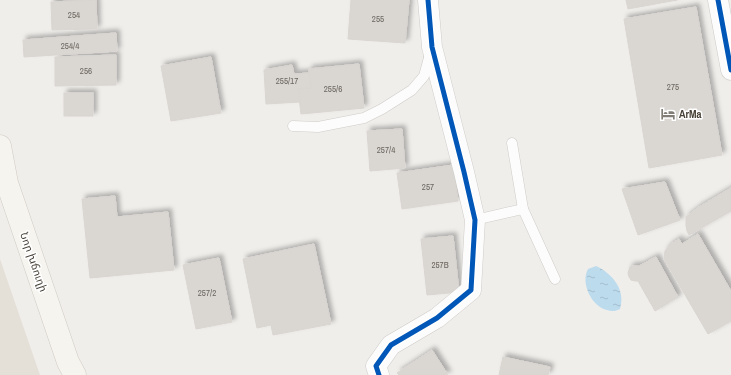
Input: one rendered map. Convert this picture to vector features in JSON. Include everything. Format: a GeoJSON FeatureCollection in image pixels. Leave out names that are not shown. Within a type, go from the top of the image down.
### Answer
{"type":"FeatureCollection","features":[{"type":"Feature","properties":{"kind":"main road","name":"Նոր խճուղի"},"geometry":{"type":"LineString","coordinates":[[0,146],[7,183],[68,362],[75,375]]}},
{"type":"Feature","properties":{"kind":"street"},"geometry":{"type":"LineString","coordinates":[[379,375],[376,366],[391,345],[437,318],[471,290],[475,220],[432,46],[428,0]]}},
{"type":"Feature","properties":{"kind":"street"},"geometry":{"type":"LineString","coordinates":[[718,0],[731,70]]}},
{"type":"Feature","properties":{"kind":"lane"},"geometry":{"type":"LineString","coordinates":[[294,126],[318,126],[364,118],[382,109],[412,90],[424,76],[432,46]]}},
{"type":"Feature","properties":{"kind":"lane"},"geometry":{"type":"LineString","coordinates":[[512,143],[524,209],[555,279]]}},
{"type":"Feature","properties":{"kind":"lane"},"geometry":{"type":"LineString","coordinates":[[475,220],[524,209]]}},
{"type":"Feature","properties":{"kind":"shaded area"},"geometry":{"type":"Polygon","coordinates":[[[0,259],[40,375],[0,375],[0,259]]]}},
{"type":"Feature","properties":{"kind":"water"},"geometry":{"type":"Polygon","coordinates":[[[596,266],[608,273],[617,283],[621,295],[620,309],[609,311],[602,308],[592,299],[589,294],[585,281],[586,275],[588,269],[596,266]]]}},
{"type":"Feature","properties":{"kind":"building"},"geometry":{"type":"Polygon","coordinates":[[[96,0],[97,29],[52,30],[51,2],[96,0]]]}},
{"type":"Feature","properties":{"kind":"building"},"geometry":{"type":"Polygon","coordinates":[[[351,0],[409,0],[405,43],[348,39],[351,0]]]}},
{"type":"Feature","properties":{"kind":"building"},"geometry":{"type":"Polygon","coordinates":[[[626,0],[677,0],[628,9],[626,0]]]}},
{"type":"Feature","properties":{"kind":"building"},"geometry":{"type":"Polygon","coordinates":[[[696,7],[722,155],[649,168],[624,19],[696,7]]]}},
{"type":"Feature","properties":{"kind":"building"},"geometry":{"type":"Polygon","coordinates":[[[116,33],[117,51],[24,57],[23,40],[116,33]]]}},
{"type":"Feature","properties":{"kind":"building"},"geometry":{"type":"Polygon","coordinates":[[[116,55],[116,85],[55,86],[55,57],[116,55]]]}},
{"type":"Feature","properties":{"kind":"building"},"geometry":{"type":"Polygon","coordinates":[[[211,57],[221,113],[171,121],[161,66],[211,57]]]}},
{"type":"Feature","properties":{"kind":"building"},"geometry":{"type":"Polygon","coordinates":[[[359,64],[364,108],[301,114],[298,89],[311,88],[309,69],[359,64]]]}},
{"type":"Feature","properties":{"kind":"building"},"geometry":{"type":"Polygon","coordinates":[[[292,65],[294,74],[309,73],[311,88],[298,89],[300,102],[266,104],[264,70],[292,65]]]}},
{"type":"Feature","properties":{"kind":"building"},"geometry":{"type":"Polygon","coordinates":[[[64,93],[93,93],[93,116],[64,116],[64,93]]]}},
{"type":"Feature","properties":{"kind":"building"},"geometry":{"type":"Polygon","coordinates":[[[402,129],[405,168],[370,171],[367,131],[402,129]]]}},
{"type":"Feature","properties":{"kind":"building"},"geometry":{"type":"Polygon","coordinates":[[[453,165],[458,201],[402,209],[397,173],[453,165]]]}},
{"type":"Feature","properties":{"kind":"building"},"geometry":{"type":"Polygon","coordinates":[[[665,182],[680,220],[638,235],[622,189],[665,182]]]}},
{"type":"Feature","properties":{"kind":"building"},"geometry":{"type":"Polygon","coordinates":[[[731,188],[731,211],[689,235],[686,226],[686,217],[699,207],[731,188]]]}},
{"type":"Feature","properties":{"kind":"building"},"geometry":{"type":"Polygon","coordinates":[[[115,196],[117,217],[168,212],[174,270],[90,278],[82,199],[115,196]]]}},
{"type":"Feature","properties":{"kind":"building"},"geometry":{"type":"Polygon","coordinates":[[[698,234],[731,291],[731,321],[708,334],[664,259],[665,251],[670,245],[679,239],[682,244],[698,234]]]}},
{"type":"Feature","properties":{"kind":"building"},"geometry":{"type":"Polygon","coordinates":[[[453,236],[459,292],[427,295],[421,239],[453,236]]]}},
{"type":"Feature","properties":{"kind":"building"},"geometry":{"type":"Polygon","coordinates":[[[314,244],[331,324],[273,335],[271,325],[257,328],[243,259],[314,244]]]}},
{"type":"Feature","properties":{"kind":"building"},"geometry":{"type":"Polygon","coordinates":[[[656,257],[678,297],[655,311],[638,281],[631,280],[628,273],[630,267],[639,266],[656,257]]]}},
{"type":"Feature","properties":{"kind":"building"},"geometry":{"type":"Polygon","coordinates":[[[219,258],[232,322],[196,329],[183,265],[219,258]]]}},
{"type":"Feature","properties":{"kind":"building"},"geometry":{"type":"Polygon","coordinates":[[[432,350],[448,375],[399,375],[397,373],[432,350]]]}},
{"type":"Feature","properties":{"kind":"building"},"geometry":{"type":"Polygon","coordinates":[[[503,357],[550,367],[548,375],[499,375],[503,357]]]}},
{"type":"Feature","properties":{"kind":"cycle path"},"geometry":{"type":"LineString","coordinates":[[379,375],[376,366],[391,345],[437,318],[471,290],[475,220],[432,47],[428,0]]}},
{"type":"Feature","properties":{"kind":"cycle path"},"geometry":{"type":"LineString","coordinates":[[718,0],[731,70]]}},
{"type":"Feature","properties":{"kind":"place","name":"ArMa"},"geometry":{"type":"Point","coordinates":[668,114]}}]}
